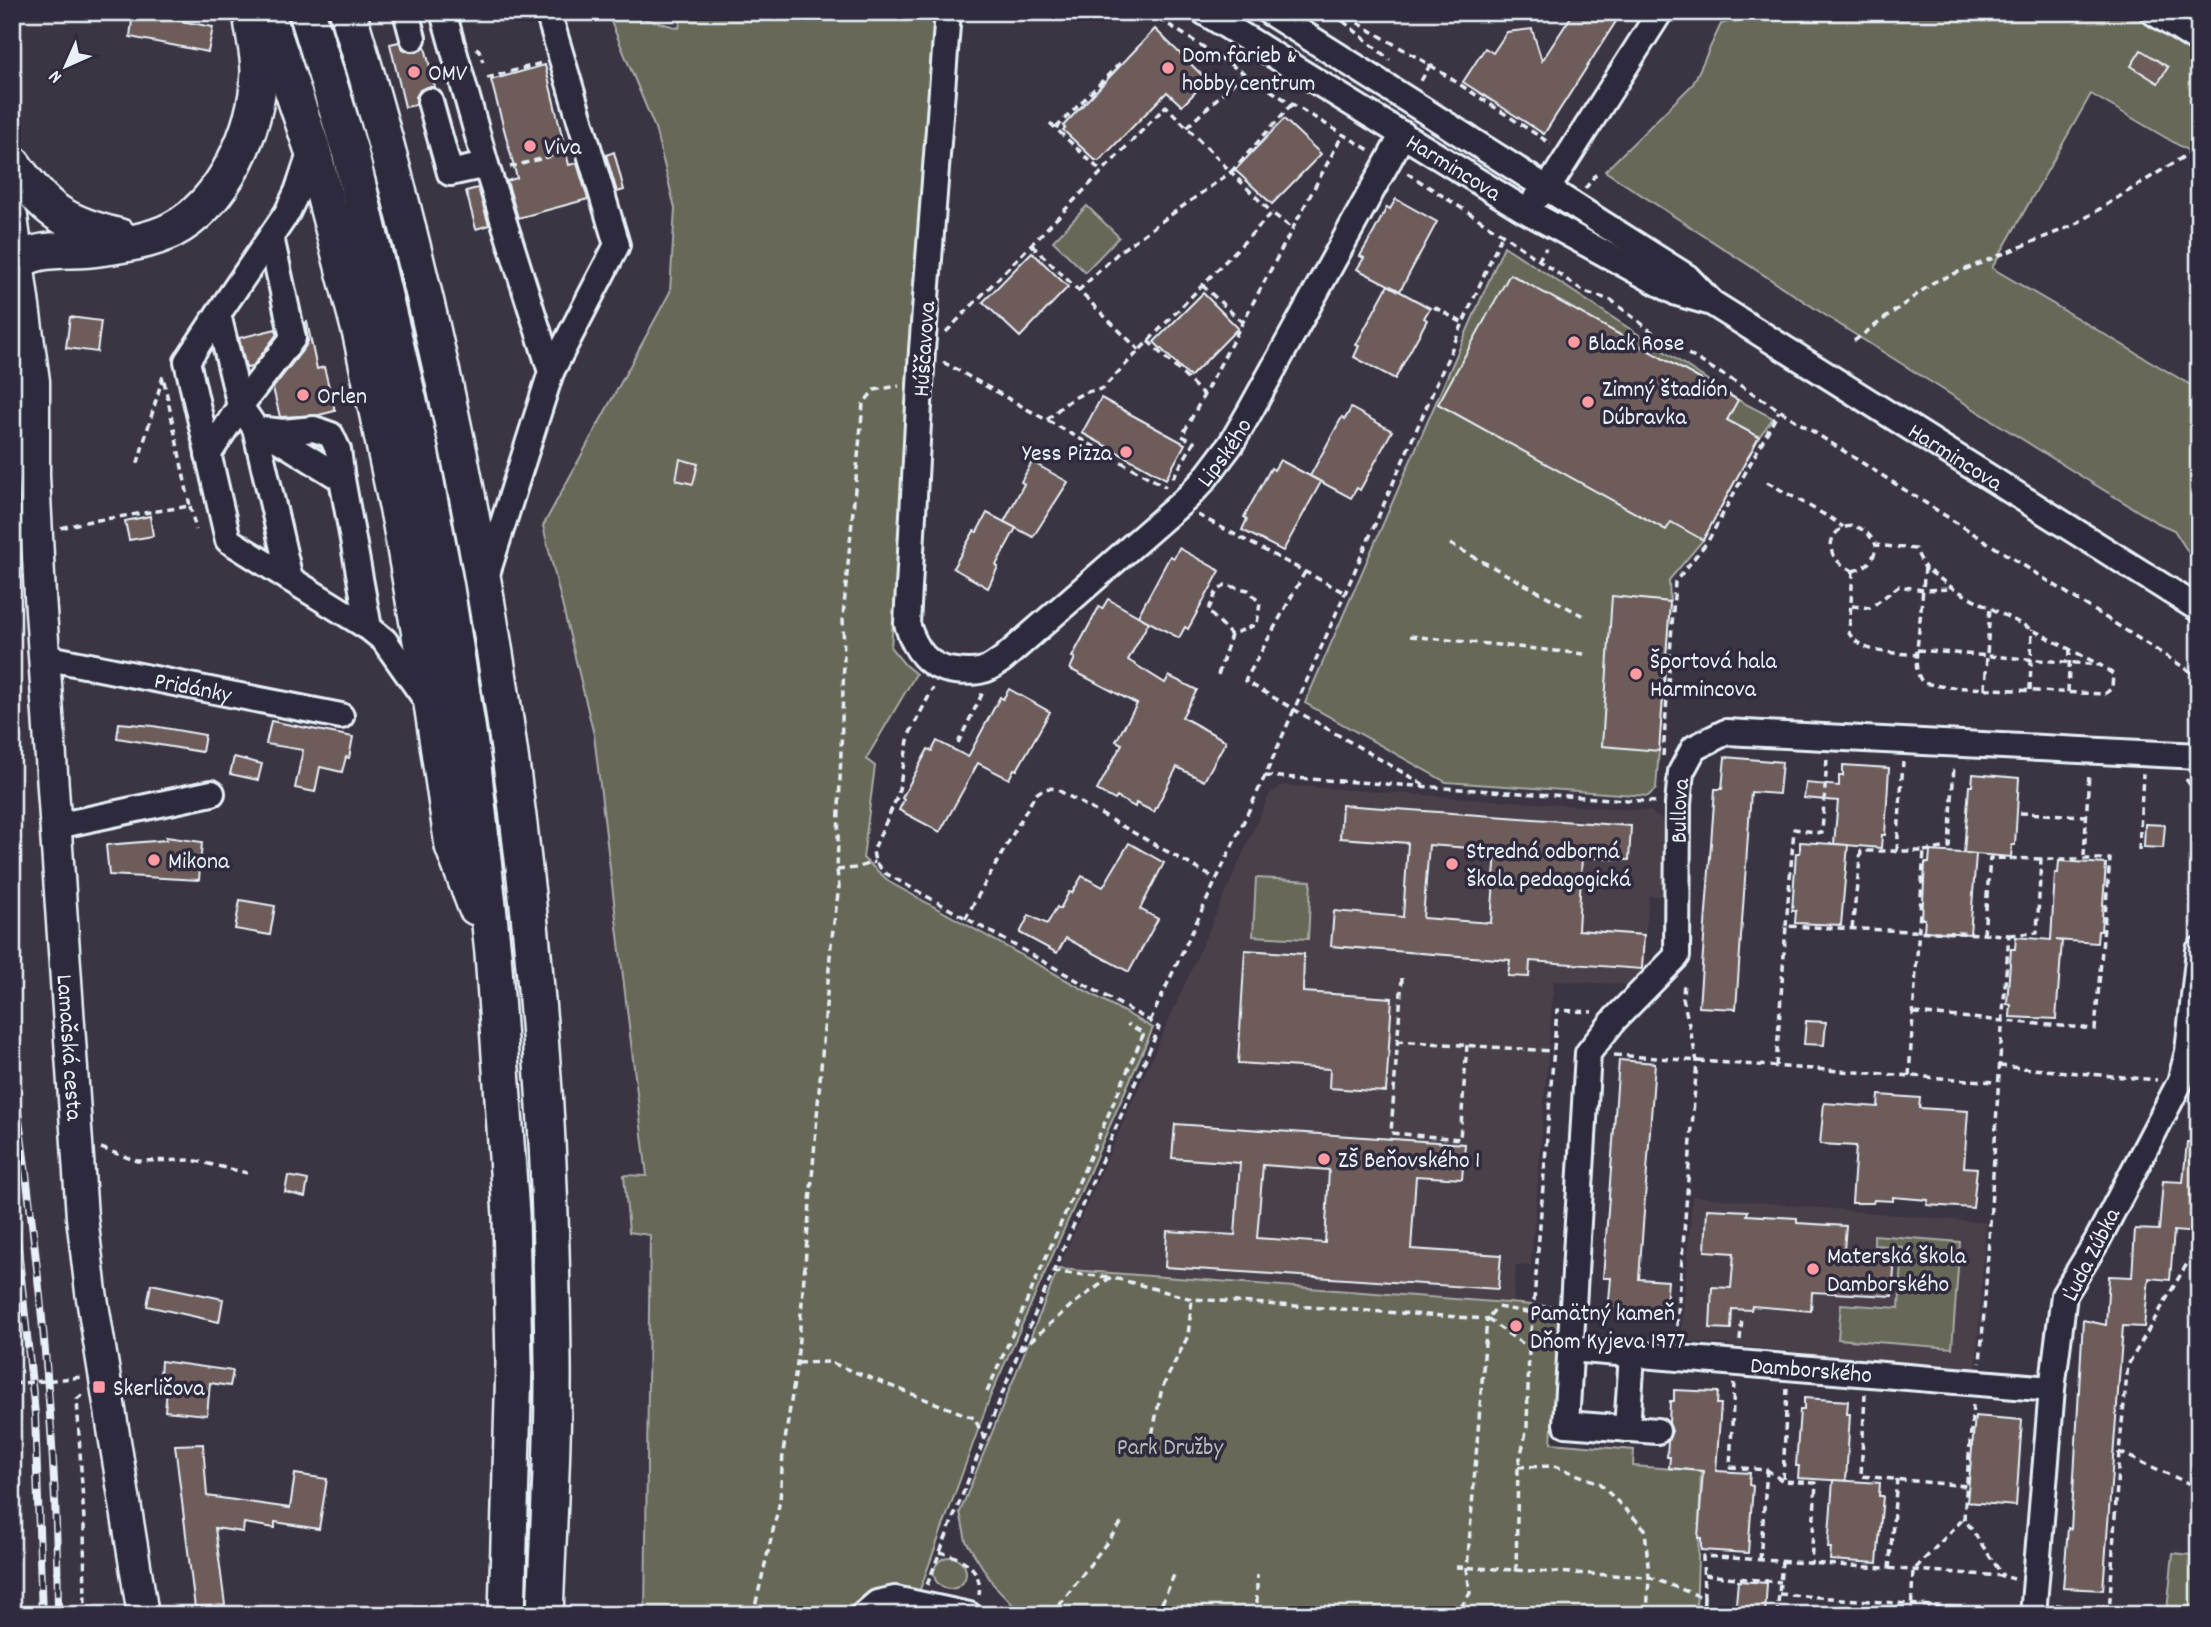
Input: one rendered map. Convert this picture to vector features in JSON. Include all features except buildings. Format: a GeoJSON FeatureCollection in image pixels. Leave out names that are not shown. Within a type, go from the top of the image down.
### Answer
{"type":"FeatureCollection","features":[{"type":"Feature","properties":{"kind":"highway"},"geometry":{"type":"LineString","coordinates":[[15,264],[54,249],[97,249],[161,235],[191,218],[206,205],[239,150],[255,99],[259,71],[251,12]]}},
{"type":"Feature","properties":{"kind":"highway"},"geometry":{"type":"LineString","coordinates":[[266,12],[312,148],[361,335],[401,525],[453,846],[493,953]]}},
{"type":"Feature","properties":{"kind":"highway"},"geometry":{"type":"LineString","coordinates":[[307,12],[349,152],[418,440],[446,588],[471,751],[493,953],[511,1215],[513,1363],[507,1615]]}},
{"type":"Feature","properties":{"kind":"highway"},"geometry":{"type":"LineString","coordinates":[[348,12],[385,141],[454,425],[484,584],[512,756],[544,1081],[553,1364],[545,1615]]}},
{"type":"Feature","properties":{"kind":"highway"},"geometry":{"type":"LineString","coordinates":[[360,12],[361,56]]}},
{"type":"Feature","properties":{"kind":"highway"},"geometry":{"type":"LineString","coordinates":[[12,163],[43,202],[63,218],[97,231],[137,241]]}},
{"type":"Feature","properties":{"kind":"main road","name":"Lamačská cesta"},"geometry":{"type":"LineString","coordinates":[[12,217],[15,264],[34,381],[34,476],[44,657],[82,1217],[91,1292],[143,1615]]}},
{"type":"Feature","properties":{"kind":"main road","name":"Lamačská cesta"},"geometry":{"type":"LineString","coordinates":[[12,370],[34,476]]}},
{"type":"Feature","properties":{"kind":"street"},"geometry":{"type":"LineString","coordinates":[[406,12],[413,38]]}},
{"type":"Feature","properties":{"kind":"street"},"geometry":{"type":"LineString","coordinates":[[443,12],[454,52],[498,166],[551,372]]}},
{"type":"Feature","properties":{"kind":"street"},"geometry":{"type":"LineString","coordinates":[[484,584],[551,372],[617,245],[548,12]]}},
{"type":"Feature","properties":{"kind":"street","name":"Húščavova"},"geometry":{"type":"LineString","coordinates":[[945,670],[926,661],[912,641],[907,624],[920,383],[948,12]]}},
{"type":"Feature","properties":{"kind":"street","name":"Harmincova"},"geometry":{"type":"LineString","coordinates":[[1204,12],[1523,209],[1677,293],[1712,303]]}},
{"type":"Feature","properties":{"kind":"street","name":"Harmincova"},"geometry":{"type":"LineString","coordinates":[[1269,12],[1686,277],[1712,303],[2199,609]]}},
{"type":"Feature","properties":{"kind":"street"},"geometry":{"type":"LineString","coordinates":[[1523,209],[1548,188],[1660,12]]}},
{"type":"Feature","properties":{"kind":"street"},"geometry":{"type":"LineString","coordinates":[[2153,12],[2199,41]]}},
{"type":"Feature","properties":{"kind":"street"},"geometry":{"type":"LineString","coordinates":[[430,101],[450,173],[498,166]]}},
{"type":"Feature","properties":{"kind":"street","name":"Lipského"},"geometry":{"type":"LineString","coordinates":[[945,670],[984,670],[1003,659],[1203,481],[1231,444],[1403,134]]}},
{"type":"Feature","properties":{"kind":"street"},"geometry":{"type":"LineString","coordinates":[[312,148],[297,192],[271,237],[187,361],[228,540],[369,628],[395,653],[433,710]]}},
{"type":"Feature","properties":{"kind":"street"},"geometry":{"type":"LineString","coordinates":[[208,455],[240,407],[293,338],[271,237]]}},
{"type":"Feature","properties":{"kind":"street"},"geometry":{"type":"LineString","coordinates":[[218,314],[240,407],[255,428],[290,579]]}},
{"type":"Feature","properties":{"kind":"street"},"geometry":{"type":"LineString","coordinates":[[255,428],[342,479],[369,628]]}},
{"type":"Feature","properties":{"kind":"street","name":"Pridánky"},"geometry":{"type":"LineString","coordinates":[[44,657],[341,716]]}},
{"type":"Feature","properties":{"kind":"street","name":"Bullova"},"geometry":{"type":"LineString","coordinates":[[1588,1054],[1615,1019],[1677,956],[1678,804],[1681,772],[1694,748],[1726,732],[2199,755]]}},
{"type":"Feature","properties":{"kind":"street"},"geometry":{"type":"LineString","coordinates":[[54,822],[66,824],[212,793]]}},
{"type":"Feature","properties":{"kind":"street","name":"Ľuda Zúbka"},"geometry":{"type":"LineString","coordinates":[[2026,1614],[2035,1584],[2052,1389],[2064,1295],[2096,1241],[2180,1082],[2190,1040],[2199,950]]}},
{"type":"Feature","properties":{"kind":"street"},"geometry":{"type":"LineString","coordinates":[[1588,1054],[1566,1424],[1657,1431]]}},
{"type":"Feature","properties":{"kind":"street","name":"Damborského"},"geometry":{"type":"LineString","coordinates":[[1570,1349],[2052,1389]]}},
{"type":"Feature","properties":{"kind":"street"},"geometry":{"type":"LineString","coordinates":[[1627,1429],[1632,1354]]}},
{"type":"Feature","properties":{"kind":"street"},"geometry":{"type":"LineString","coordinates":[[863,1615],[877,1604],[923,1596],[974,1609]]}},
{"type":"Feature","properties":{"kind":"path"},"geometry":{"type":"LineString","coordinates":[[1149,12],[1502,234],[1584,292],[1611,300],[1656,335],[2199,677]]}},
{"type":"Feature","properties":{"kind":"path"},"geometry":{"type":"LineString","coordinates":[[1329,12],[1390,60]]}},
{"type":"Feature","properties":{"kind":"path"},"geometry":{"type":"LineString","coordinates":[[1343,21],[1346,16],[1430,65],[1554,145]]}},
{"type":"Feature","properties":{"kind":"path"},"geometry":{"type":"LineString","coordinates":[[454,52],[464,50],[467,44],[479,50],[486,78],[549,61],[541,59]]}},
{"type":"Feature","properties":{"kind":"path"},"geometry":{"type":"LineString","coordinates":[[1056,128],[1124,61]]}},
{"type":"Feature","properties":{"kind":"path"},"geometry":{"type":"LineString","coordinates":[[1419,84],[1430,65]]}},
{"type":"Feature","properties":{"kind":"path"},"geometry":{"type":"LineString","coordinates":[[1187,127],[1244,73]]}},
{"type":"Feature","properties":{"kind":"path"},"geometry":{"type":"LineString","coordinates":[[1078,291],[1120,251],[1231,172],[1292,104]]}},
{"type":"Feature","properties":{"kind":"path"},"geometry":{"type":"LineString","coordinates":[[937,340],[1166,106],[1272,213],[1293,229]]}},
{"type":"Feature","properties":{"kind":"path"},"geometry":{"type":"LineString","coordinates":[[1050,122],[1102,172]]}},
{"type":"Feature","properties":{"kind":"path"},"geometry":{"type":"LineString","coordinates":[[934,358],[1168,488],[1194,442],[1182,436],[1343,134]]}},
{"type":"Feature","properties":{"kind":"path"},"geometry":{"type":"LineString","coordinates":[[1854,341],[1934,282],[2074,225],[2199,147]]}},
{"type":"Feature","properties":{"kind":"path"},"geometry":{"type":"LineString","coordinates":[[498,166],[571,151]]}},
{"type":"Feature","properties":{"kind":"path"},"geometry":{"type":"LineString","coordinates":[[1047,420],[1067,400],[1085,391],[1102,388],[1272,213]]}},
{"type":"Feature","properties":{"kind":"path"},"geometry":{"type":"LineString","coordinates":[[1150,1021],[1265,776],[1502,234]]}},
{"type":"Feature","properties":{"kind":"path"},"geometry":{"type":"LineString","coordinates":[[1032,245],[1139,350]]}},
{"type":"Feature","properties":{"kind":"path"},"geometry":{"type":"LineString","coordinates":[[1202,285],[1243,323]]}},
{"type":"Feature","properties":{"kind":"path"},"geometry":{"type":"LineString","coordinates":[[1433,307],[1463,323]]}},
{"type":"Feature","properties":{"kind":"path"},"geometry":{"type":"LineString","coordinates":[[1148,341],[1204,395]]}},
{"type":"Feature","properties":{"kind":"path"},"geometry":{"type":"LineString","coordinates":[[137,466],[163,376],[196,530]]}},
{"type":"Feature","properties":{"kind":"path"},"geometry":{"type":"LineString","coordinates":[[753,1615],[780,1501],[783,1453],[797,1363],[831,944],[839,887],[837,870],[843,617],[863,404],[874,390],[920,383]]}},
{"type":"Feature","properties":{"kind":"path"},"geometry":{"type":"LineString","coordinates":[[1662,763],[1675,582],[1708,541],[1779,411]]}},
{"type":"Feature","properties":{"kind":"path"},"geometry":{"type":"LineString","coordinates":[[1767,482],[1843,527]]}},
{"type":"Feature","properties":{"kind":"path"},"geometry":{"type":"LineString","coordinates":[[1179,505],[1345,593]]}},
{"type":"Feature","properties":{"kind":"path"},"geometry":{"type":"LineString","coordinates":[[56,529],[190,506]]}},
{"type":"Feature","properties":{"kind":"path"},"geometry":{"type":"LineString","coordinates":[[1855,526],[1869,533],[1876,545],[1870,562],[1853,571],[1834,557],[1831,547],[1833,536],[1843,527],[1855,526]]}},
{"type":"Feature","properties":{"kind":"path"},"geometry":{"type":"LineString","coordinates":[[1450,544],[1587,618]]}},
{"type":"Feature","properties":{"kind":"path"},"geometry":{"type":"LineString","coordinates":[[1876,545],[1915,549],[1925,568],[1954,589],[2113,674],[2112,688],[2105,694],[1985,689],[1923,683],[1917,675],[1917,652],[1925,568]]}},
{"type":"Feature","properties":{"kind":"path"},"geometry":{"type":"LineString","coordinates":[[1853,571],[1850,633],[1860,646],[2100,665]]}},
{"type":"Feature","properties":{"kind":"path"},"geometry":{"type":"LineString","coordinates":[[1306,572],[1245,681],[1294,707],[1427,787]]}},
{"type":"Feature","properties":{"kind":"path"},"geometry":{"type":"LineString","coordinates":[[1218,675],[1231,635],[1257,624],[1260,603],[1248,590],[1225,585],[1216,593],[1208,611],[1231,635]]}},
{"type":"Feature","properties":{"kind":"path"},"geometry":{"type":"LineString","coordinates":[[1851,606],[1870,608],[1899,586],[1923,590],[1954,589]]}},
{"type":"Feature","properties":{"kind":"path"},"geometry":{"type":"LineString","coordinates":[[1985,689],[1990,606]]}},
{"type":"Feature","properties":{"kind":"path"},"geometry":{"type":"LineString","coordinates":[[2029,690],[2032,629]]}},
{"type":"Feature","properties":{"kind":"path"},"geometry":{"type":"LineString","coordinates":[[1409,636],[1585,654]]}},
{"type":"Feature","properties":{"kind":"path"},"geometry":{"type":"LineString","coordinates":[[2068,692],[2070,649]]}},
{"type":"Feature","properties":{"kind":"path"},"geometry":{"type":"LineString","coordinates":[[923,1596],[1019,1351],[1158,1028],[1150,1021],[884,873],[875,862],[873,851],[898,795],[909,735],[945,670]]}},
{"type":"Feature","properties":{"kind":"path"},"geometry":{"type":"LineString","coordinates":[[958,743],[988,681]]}},
{"type":"Feature","properties":{"kind":"path"},"geometry":{"type":"LineString","coordinates":[[1776,1066],[1794,830],[1822,833],[1827,748]]}},
{"type":"Feature","properties":{"kind":"path"},"geometry":{"type":"LineString","coordinates":[[2084,857],[2091,750]]}},
{"type":"Feature","properties":{"kind":"path"},"geometry":{"type":"LineString","coordinates":[[1897,851],[1903,754]]}},
{"type":"Feature","properties":{"kind":"path"},"geometry":{"type":"LineString","coordinates":[[1852,929],[1861,850],[1924,851],[1949,848],[1955,757]]}},
{"type":"Feature","properties":{"kind":"path"},"geometry":{"type":"LineString","coordinates":[[2139,850],[2143,769]]}},
{"type":"Feature","properties":{"kind":"path"},"geometry":{"type":"LineString","coordinates":[[1265,776],[1678,804]]}},
{"type":"Feature","properties":{"kind":"path"},"geometry":{"type":"LineString","coordinates":[[965,919],[1035,795],[1048,788],[1056,789],[1216,879]]}},
{"type":"Feature","properties":{"kind":"path"},"geometry":{"type":"LineString","coordinates":[[2020,813],[2087,816]]}},
{"type":"Feature","properties":{"kind":"path"},"geometry":{"type":"LineString","coordinates":[[1909,1076],[1924,851]]}},
{"type":"Feature","properties":{"kind":"path"},"geometry":{"type":"LineString","coordinates":[[1914,1013],[2095,1030],[2110,859],[1990,858],[1984,934]]}},
{"type":"Feature","properties":{"kind":"path"},"geometry":{"type":"LineString","coordinates":[[1786,926],[2009,935],[2036,933],[2041,859]]}},
{"type":"Feature","properties":{"kind":"path"},"geometry":{"type":"LineString","coordinates":[[837,870],[875,862]]}},
{"type":"Feature","properties":{"kind":"path"},"geometry":{"type":"LineString","coordinates":[[1911,1615],[1913,1570],[1964,1518],[1974,1396],[1979,1383],[1991,1232],[1997,1082],[2009,935]]}},
{"type":"Feature","properties":{"kind":"path"},"geometry":{"type":"LineString","coordinates":[[1675,1343],[1697,1061],[1683,998],[1685,970]]}},
{"type":"Feature","properties":{"kind":"path"},"geometry":{"type":"LineString","coordinates":[[1402,978],[1391,1133],[1460,1139],[1467,1045]]}},
{"type":"Feature","properties":{"kind":"path"},"geometry":{"type":"LineString","coordinates":[[987,1392],[1144,1033],[1127,1024]]}},
{"type":"Feature","properties":{"kind":"path"},"geometry":{"type":"LineString","coordinates":[[1396,1041],[1553,1051]]}},
{"type":"Feature","properties":{"kind":"path"},"geometry":{"type":"LineString","coordinates":[[1140,1042],[1150,1047]]}},
{"type":"Feature","properties":{"kind":"path"},"geometry":{"type":"LineString","coordinates":[[1588,1054],[1997,1082]]}},
{"type":"Feature","properties":{"kind":"path"},"geometry":{"type":"LineString","coordinates":[[1998,1066],[2180,1082]]}},
{"type":"Feature","properties":{"kind":"path"},"geometry":{"type":"LineString","coordinates":[[96,1146],[137,1161],[192,1160],[247,1173]]}},
{"type":"Feature","properties":{"kind":"path"},"geometry":{"type":"LineString","coordinates":[[2109,1612],[2119,1452],[2128,1366],[2199,1243]]}},
{"type":"Feature","properties":{"kind":"path"},"geometry":{"type":"LineString","coordinates":[[1046,1256],[1057,1261]]}},
{"type":"Feature","properties":{"kind":"path"},"geometry":{"type":"LineString","coordinates":[[1053,1272],[1111,1277],[1192,1299],[1487,1318],[1529,1348]]}},
{"type":"Feature","properties":{"kind":"path"},"geometry":{"type":"LineString","coordinates":[[1019,1351],[1073,1304],[1111,1277]]}},
{"type":"Feature","properties":{"kind":"path"},"geometry":{"type":"LineString","coordinates":[[1150,1445],[1162,1388],[1188,1336],[1192,1299]]}},
{"type":"Feature","properties":{"kind":"path"},"geometry":{"type":"LineString","coordinates":[[1456,1615],[1470,1593],[1467,1569],[1487,1318],[1497,1307],[1533,1313],[1529,1348],[1527,1428],[1518,1467],[1516,1571]]}},
{"type":"Feature","properties":{"kind":"path"},"geometry":{"type":"LineString","coordinates":[[1740,1350],[1742,1318]]}},
{"type":"Feature","properties":{"kind":"path"},"geometry":{"type":"LineString","coordinates":[[797,1363],[829,1363],[974,1418],[984,1438]]}},
{"type":"Feature","properties":{"kind":"path"},"geometry":{"type":"LineString","coordinates":[[12,1380],[13,1384],[83,1377]]}},
{"type":"Feature","properties":{"kind":"path"},"geometry":{"type":"LineString","coordinates":[[1735,1379],[1730,1467],[1767,1471],[1783,1481],[1816,1483],[1811,1564]]}},
{"type":"Feature","properties":{"kind":"path"},"geometry":{"type":"LineString","coordinates":[[1783,1481],[1788,1383]]}},
{"type":"Feature","properties":{"kind":"path"},"geometry":{"type":"LineString","coordinates":[[84,1384],[84,1395],[77,1399],[85,1615]]}},
{"type":"Feature","properties":{"kind":"path"},"geometry":{"type":"LineString","coordinates":[[1865,1388],[1861,1476],[1967,1486]]}},
{"type":"Feature","properties":{"kind":"path"},"geometry":{"type":"LineString","coordinates":[[2119,1452],[2199,1488]]}},
{"type":"Feature","properties":{"kind":"path"},"geometry":{"type":"LineString","coordinates":[[1518,1467],[1554,1466],[1599,1483],[1645,1529],[1649,1577],[1647,1615]]}},
{"type":"Feature","properties":{"kind":"path"},"geometry":{"type":"LineString","coordinates":[[1760,1560],[1767,1471]]}},
{"type":"Feature","properties":{"kind":"path"},"geometry":{"type":"LineString","coordinates":[[1889,1569],[1896,1479]]}},
{"type":"Feature","properties":{"kind":"path"},"geometry":{"type":"LineString","coordinates":[[1964,1518],[2003,1576]]}},
{"type":"Feature","properties":{"kind":"path"},"geometry":{"type":"LineString","coordinates":[[1052,1615],[1123,1521]]}},
{"type":"Feature","properties":{"kind":"path"},"geometry":{"type":"LineString","coordinates":[[939,1552],[957,1556],[975,1569],[980,1587],[974,1609]]}},
{"type":"Feature","properties":{"kind":"path"},"geometry":{"type":"LineString","coordinates":[[1703,1615],[1703,1556],[2003,1576],[2035,1584]]}},
{"type":"Feature","properties":{"kind":"path"},"geometry":{"type":"LineString","coordinates":[[1777,1615],[1782,1562]]}},
{"type":"Feature","properties":{"kind":"path"},"geometry":{"type":"LineString","coordinates":[[1456,1567],[1649,1577],[1704,1598]]}},
{"type":"Feature","properties":{"kind":"path"},"geometry":{"type":"LineString","coordinates":[[1157,1615],[1174,1575]]}},
{"type":"Feature","properties":{"kind":"path"},"geometry":{"type":"LineString","coordinates":[[1704,1575],[1780,1582]]}},
{"type":"Feature","properties":{"kind":"path"},"geometry":{"type":"LineString","coordinates":[[1257,1615],[1258,1576]]}},
{"type":"Feature","properties":{"kind":"path"},"geometry":{"type":"LineString","coordinates":[[1779,1594],[2026,1614]]}},
{"type":"Feature","properties":{"kind":"path"},"geometry":{"type":"LineString","coordinates":[[2052,1615],[2053,1604],[2155,1615]]}},
{"type":"Feature","properties":{"kind":"shaded area","name":"ZŠ Beňovského 1"},"geometry":{"type":"Polygon","coordinates":[[[1282,785],[1650,811],[1662,819],[1668,833],[1664,896],[1649,896],[1642,969],[1636,985],[1554,981],[1531,1266],[1516,1265],[1513,1303],[1058,1269],[1269,795],[1282,785]]]}},
{"type":"Feature","properties":{"kind":"shaded area"},"geometry":{"type":"Polygon","coordinates":[[[1692,1196],[1986,1223],[1976,1371],[1681,1340],[1692,1196]]]}},
{"type":"Feature","properties":{"kind":"green space"},"geometry":{"type":"Polygon","coordinates":[[[607,12],[619,12],[679,28],[682,12],[937,12],[891,648],[916,674],[866,759],[875,766],[863,858],[891,883],[1153,1028],[990,1397],[918,1595],[852,1611],[850,1615],[645,1615],[650,1235],[629,1232],[624,1175],[647,1176],[594,735],[543,526],[670,292],[675,208],[655,128],[607,12]]]}},
{"type":"Feature","properties":{"kind":"green space"},"geometry":{"type":"Polygon","coordinates":[[[1760,12],[2130,12],[2199,56],[2199,157],[2091,94],[1992,268],[2199,390],[2199,561],[2192,558],[2174,530],[2084,478],[1851,332],[1605,171],[1693,84],[1721,24],[1760,12]]]}},
{"type":"Feature","properties":{"kind":"green space"},"geometry":{"type":"Polygon","coordinates":[[[1087,206],[1119,237],[1085,272],[1053,241],[1087,206]]]}},
{"type":"Feature","properties":{"kind":"green space"},"geometry":{"type":"Polygon","coordinates":[[[1504,246],[1738,400],[1773,418],[1759,437],[1703,540],[1669,580],[1670,602],[1656,789],[1648,796],[1446,782],[1305,703],[1504,246]]]}},
{"type":"Feature","properties":{"kind":"green space"},"geometry":{"type":"Polygon","coordinates":[[[1256,878],[1311,881],[1308,939],[1253,936],[1256,878]]]}},
{"type":"Feature","properties":{"kind":"green space"},"geometry":{"type":"Polygon","coordinates":[[[1874,1235],[1960,1242],[1952,1348],[1838,1339],[1841,1304],[1899,1308],[1903,1247],[1874,1245],[1874,1235]]]}},
{"type":"Feature","properties":{"kind":"green space","name":"Park Družby"},"geometry":{"type":"Polygon","coordinates":[[[1058,1269],[1560,1307],[1551,1443],[1634,1450],[1633,1466],[1701,1471],[1696,1615],[1032,1615],[1016,1608],[993,1584],[966,1541],[960,1512],[1058,1269]]]}},
{"type":"Feature","properties":{"kind":"green space"},"geometry":{"type":"Polygon","coordinates":[[[2173,1553],[2199,1556],[2199,1613],[2167,1610],[2173,1553]]]}},
{"type":"Feature","properties":{"kind":"green space"},"geometry":{"type":"Polygon","coordinates":[[[950,1557],[961,1562],[966,1573],[961,1584],[950,1589],[939,1584],[934,1573],[939,1562],[950,1557]]]}},
{"type":"Feature","properties":{"kind":"railway"},"geometry":{"type":"LineString","coordinates":[[12,1070],[38,1274],[50,1410],[58,1615]]}},
{"type":"Feature","properties":{"kind":"railway"},"geometry":{"type":"LineString","coordinates":[[12,1189],[35,1414],[42,1615]]}},
{"type":"Feature","properties":{"kind":"place","name":"Dom farieb & hobby centrum"},"geometry":{"type":"Point","coordinates":[1168,68]}},
{"type":"Feature","properties":{"kind":"place","name":"OMV"},"geometry":{"type":"Point","coordinates":[414,72]}},
{"type":"Feature","properties":{"kind":"place","name":"Viva"},"geometry":{"type":"Point","coordinates":[530,146]}},
{"type":"Feature","properties":{"kind":"place","name":"Black Rose"},"geometry":{"type":"Point","coordinates":[1574,342]}},
{"type":"Feature","properties":{"kind":"place","name":"Orlen"},"geometry":{"type":"Point","coordinates":[303,395]}},
{"type":"Feature","properties":{"kind":"place","name":"Zimný štadión Dúbravka"},"geometry":{"type":"Point","coordinates":[1588,402]}},
{"type":"Feature","properties":{"kind":"place","name":"Yess Pizza"},"geometry":{"type":"Point","coordinates":[1126,452]}},
{"type":"Feature","properties":{"kind":"place","name":"Športová hala Harmincova"},"geometry":{"type":"Point","coordinates":[1636,674]}},
{"type":"Feature","properties":{"kind":"place","name":"Mikona"},"geometry":{"type":"Point","coordinates":[154,860]}},
{"type":"Feature","properties":{"kind":"place","name":"Stredná odborná škola pedagogická"},"geometry":{"type":"Point","coordinates":[1452,864]}},
{"type":"Feature","properties":{"kind":"place","name":"ZŠ Beňovského 1"},"geometry":{"type":"Point","coordinates":[1324,1159]}},
{"type":"Feature","properties":{"kind":"place","name":"Materská škola Damborského"},"geometry":{"type":"Point","coordinates":[1813,1269]}},
{"type":"Feature","properties":{"kind":"place","name":"Pamätný kameň Dňom Kyjeva 1977"},"geometry":{"type":"Point","coordinates":[1516,1326]}},
{"type":"Feature","properties":{"kind":"place","name":"Skerličova"},"geometry":{"type":"Point","coordinates":[99,1387]}}]}
